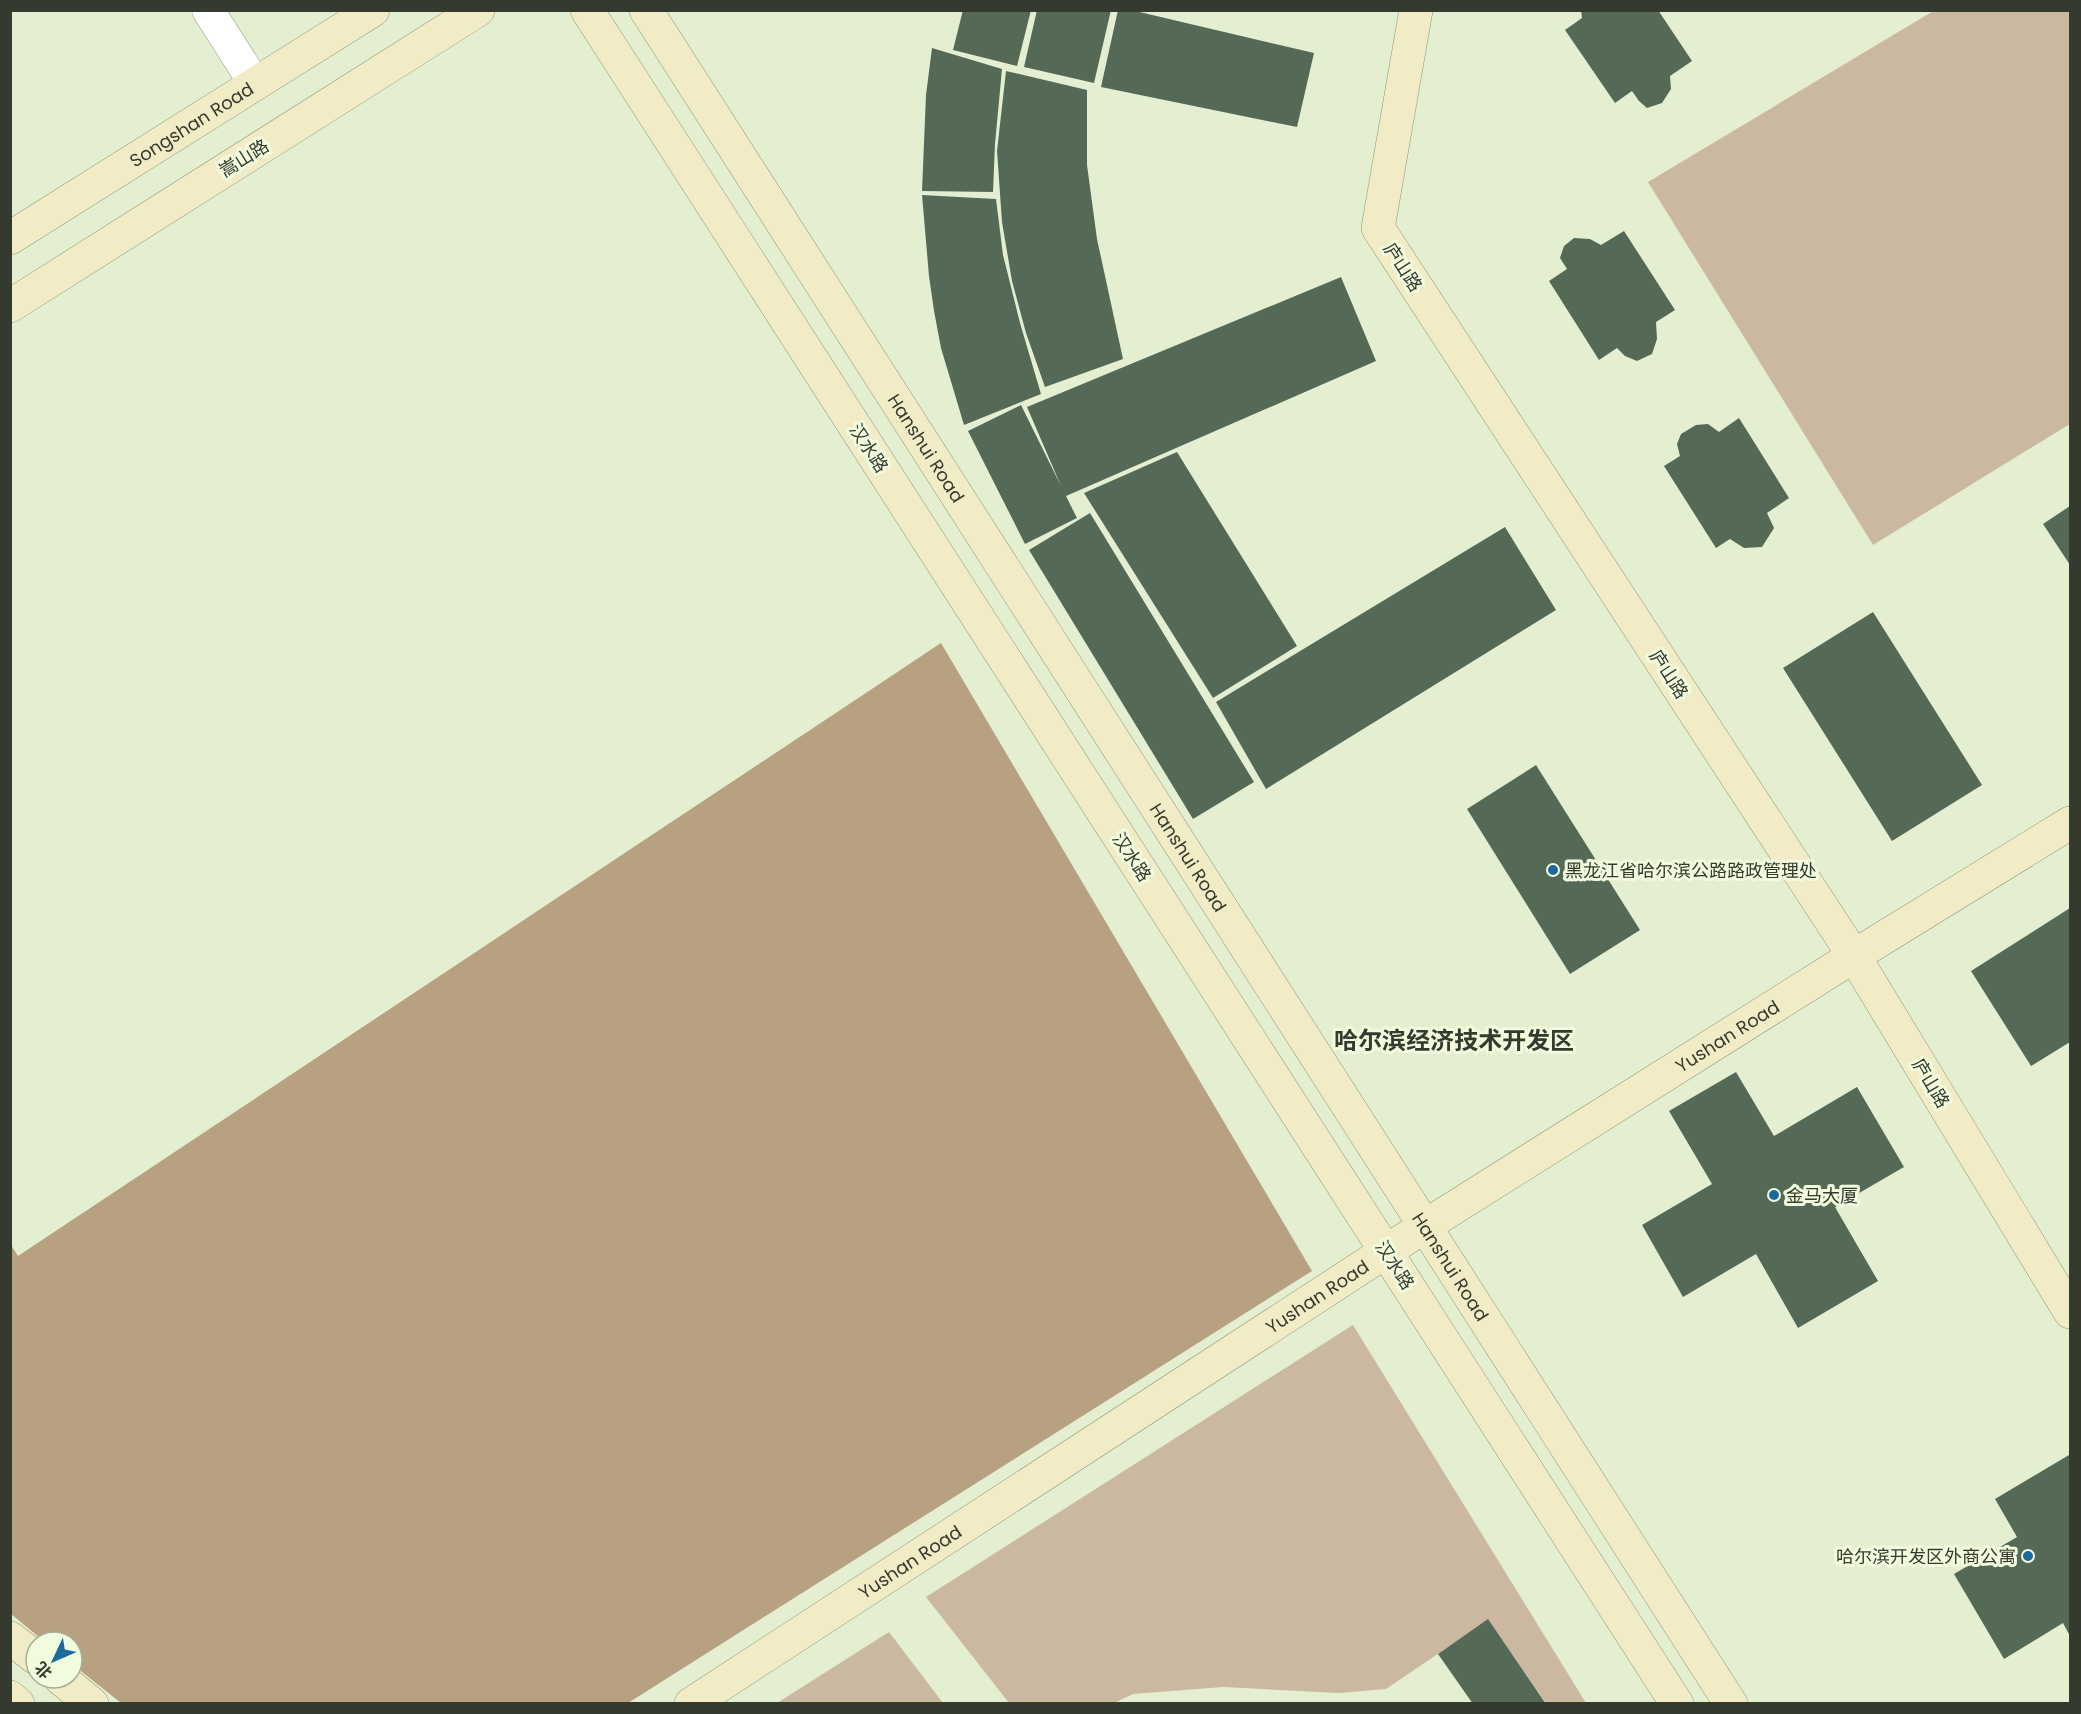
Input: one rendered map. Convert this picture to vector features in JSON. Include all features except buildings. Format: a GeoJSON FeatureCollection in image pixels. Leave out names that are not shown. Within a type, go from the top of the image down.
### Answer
{"type":"FeatureCollection","features":[{"type":"Feature","properties":{"kind":"main road","name":"Songshan Road"},"geometry":{"type":"LineString","coordinates":[[10,238],[373,10]]}},
{"type":"Feature","properties":{"kind":"main road","name":"嵩山路"},"geometry":{"type":"LineString","coordinates":[[10,306],[478,10]]}},
{"type":"Feature","properties":{"kind":"main road","name":"汉水路"},"geometry":{"type":"LineString","coordinates":[[587,10],[1677,1704]]}},
{"type":"Feature","properties":{"kind":"main road","name":"Hanshui Road"},"geometry":{"type":"LineString","coordinates":[[646,10],[1731,1704]]}},
{"type":"Feature","properties":{"kind":"main road","name":"庐山路"},"geometry":{"type":"LineString","coordinates":[[1416,10],[1378,228],[1854,956],[2070,1312]]}},
{"type":"Feature","properties":{"kind":"main road","name":"Yushan Road"},"geometry":{"type":"LineString","coordinates":[[691,1704],[1425,1226],[2070,823]]}},
{"type":"Feature","properties":{"kind":"main road"},"geometry":{"type":"LineString","coordinates":[[10,1638],[24,1649]]}},
{"type":"Feature","properties":{"kind":"main road"},"geometry":{"type":"LineString","coordinates":[[75,1690],[92,1704]]}},
{"type":"Feature","properties":{"kind":"main road"},"geometry":{"type":"LineString","coordinates":[[10,1697],[18,1704]]}},
{"type":"Feature","properties":{"kind":"street"},"geometry":{"type":"LineString","coordinates":[[208,10],[255,84]]}},
{"type":"Feature","properties":{"kind":"shaded area"},"geometry":{"type":"Polygon","coordinates":[[[1935,10],[2070,11],[2070,424],[1873,545],[1648,182],[1935,10]]]}},
{"type":"Feature","properties":{"kind":"shaded area"},"geometry":{"type":"Polygon","coordinates":[[[941,643],[1312,1271],[628,1703],[121,1703],[84,1674],[84,1630],[30,1630],[11,1614],[11,1245],[18,1256],[941,643]]]}},
{"type":"Feature","properties":{"kind":"shaded area"},"geometry":{"type":"Polygon","coordinates":[[[1353,1325],[1586,1703],[1546,1703],[1488,1620],[1386,1689],[1339,1693],[1223,1687],[1133,1694],[1114,1703],[1009,1703],[926,1597],[1353,1325]]]}},
{"type":"Feature","properties":{"kind":"shaded area"},"geometry":{"type":"Polygon","coordinates":[[[889,1632],[943,1703],[777,1703],[889,1632]]]}},
{"type":"Feature","properties":{"kind":"place","name":"黑龙江省哈尔滨公路路政管理处"},"geometry":{"type":"Point","coordinates":[1553,870]}},
{"type":"Feature","properties":{"kind":"place","name":"金马大厦"},"geometry":{"type":"Point","coordinates":[1774,1195]}},
{"type":"Feature","properties":{"kind":"place","name":"哈尔滨开发区外商公寓"},"geometry":{"type":"Point","coordinates":[2028,1556]}},
{"type":"Feature","properties":{"kind":"district","name":"哈尔滨经济技术开发区"},"geometry":{"type":"Point","coordinates":[1454,1040]}}]}
